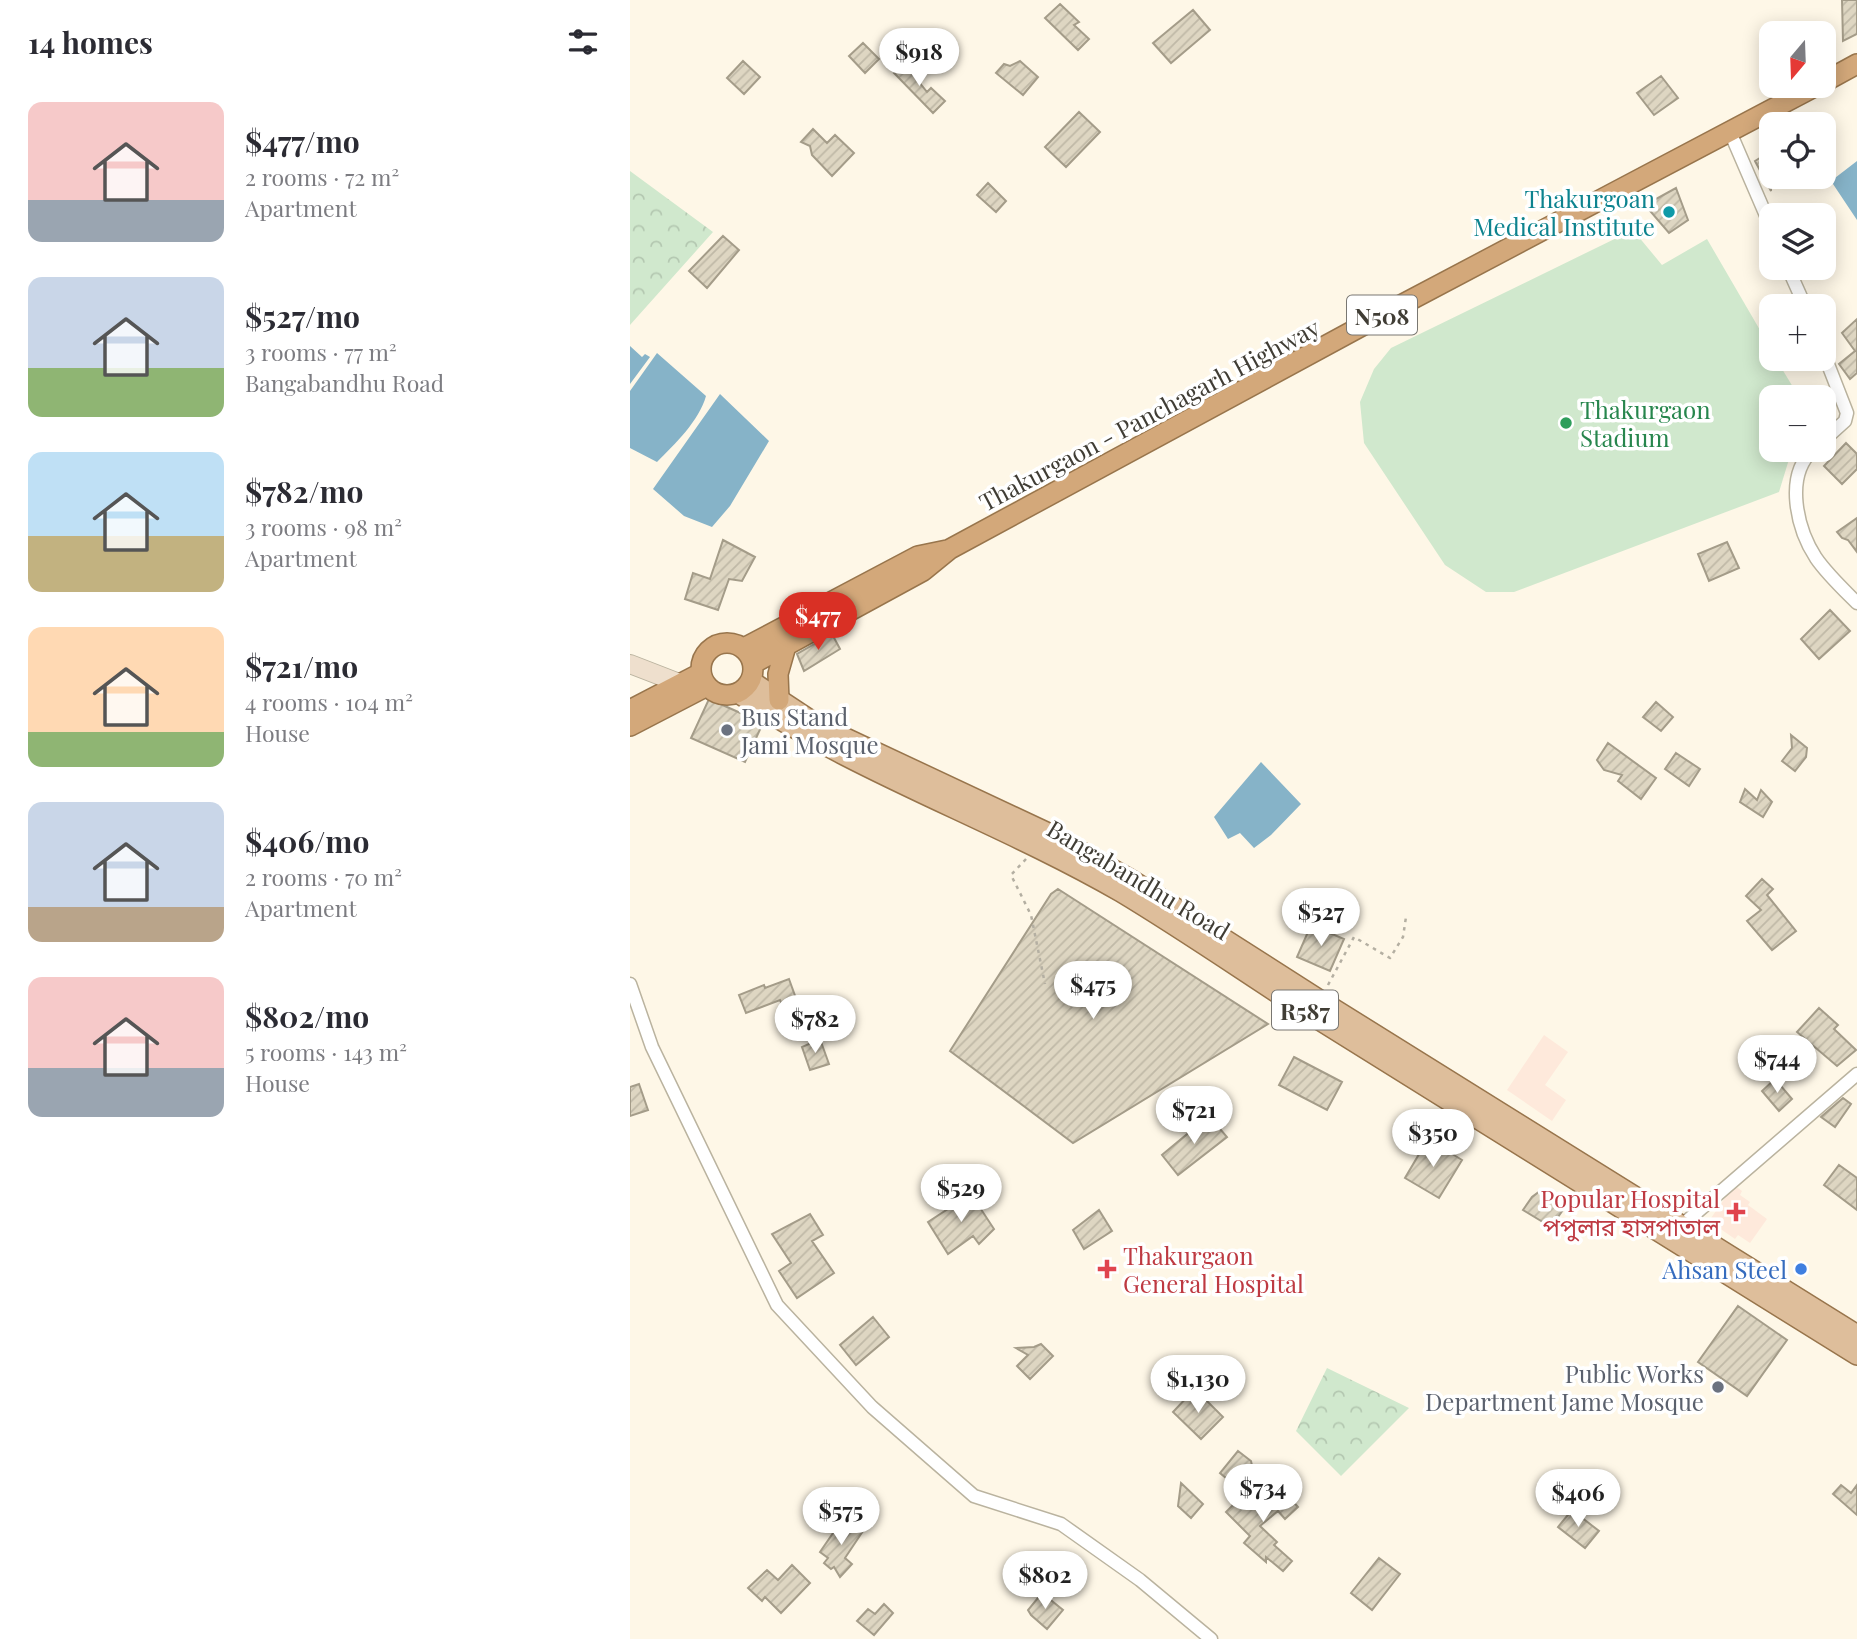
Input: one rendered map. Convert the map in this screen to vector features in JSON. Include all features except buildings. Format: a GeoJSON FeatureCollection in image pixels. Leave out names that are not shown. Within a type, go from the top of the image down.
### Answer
{"type":"FeatureCollection","features":[{"type":"Feature","properties":{"kind":"highway"},"geometry":{"type":"LineString","coordinates":[[1836,75],[1857,64]]}},
{"type":"Feature","properties":{"kind":"highway","name":"Thakurgaon - Panchagarh Highway"},"geometry":{"type":"LineString","coordinates":[[747,671],[786,646],[923,571],[950,549],[1384,314],[1794,98]]}},
{"type":"Feature","properties":{"kind":"highway","name":"Thakurgaon - Panchagarh Highway"},"geometry":{"type":"LineString","coordinates":[[747,671],[918,556],[950,549]]}},
{"type":"Feature","properties":{"kind":"highway","name":"Thakurgaon - Panchagarh Highway"},"geometry":{"type":"LineString","coordinates":[[704,680],[702,660],[708,650],[719,643],[732,643],[747,671]]}},
{"type":"Feature","properties":{"kind":"highway"},"geometry":{"type":"LineString","coordinates":[[779,700],[778,674],[786,646]]}},
{"type":"Feature","properties":{"kind":"highway"},"geometry":{"type":"LineString","coordinates":[[704,680],[716,693],[727,696],[747,671]]}},
{"type":"Feature","properties":{"kind":"highway"},"geometry":{"type":"LineString","coordinates":[[630,710],[679,683],[704,680]]}},
{"type":"Feature","properties":{"kind":"highway"},"geometry":{"type":"LineString","coordinates":[[630,726],[704,680]]}},
{"type":"Feature","properties":{"kind":"main road"},"geometry":{"type":"LineString","coordinates":[[630,664],[679,683]]}},
{"type":"Feature","properties":{"kind":"main road","name":"Bangabandhu Road"},"geometry":{"type":"LineString","coordinates":[[747,671],[779,700],[837,734],[1046,832],[1130,878],[1318,999],[1857,1335]]}},
{"type":"Feature","properties":{"kind":"main road","name":"Bangabandhu Road"},"geometry":{"type":"LineString","coordinates":[[747,671],[769,714],[830,749],[1039,847],[1122,893],[1857,1355]]}},
{"type":"Feature","properties":{"kind":"street"},"geometry":{"type":"LineString","coordinates":[[1730,132],[1761,203]]}},
{"type":"Feature","properties":{"kind":"street"},"geometry":{"type":"LineString","coordinates":[[1831,371],[1847,413],[1845,421],[1836,429]]}},
{"type":"Feature","properties":{"kind":"street"},"geometry":{"type":"LineString","coordinates":[[1804,462],[1799,469],[1796,484],[1806,540],[1817,559],[1857,603]]}},
{"type":"Feature","properties":{"kind":"street"},"geometry":{"type":"LineString","coordinates":[[630,984],[652,1047],[777,1305],[872,1407],[974,1496],[1061,1524],[1140,1580],[1211,1639]]}},
{"type":"Feature","properties":{"kind":"street"},"geometry":{"type":"LineString","coordinates":[[1681,1226],[1857,1074]]}},
{"type":"Feature","properties":{"kind":"path"},"geometry":{"type":"LineString","coordinates":[[1039,847],[1011,875],[1031,915],[1045,984]]}},
{"type":"Feature","properties":{"kind":"path"},"geometry":{"type":"LineString","coordinates":[[1318,999],[1354,937],[1391,958],[1403,937],[1406,916]]}},
{"type":"Feature","properties":{"kind":"shaded area"},"geometry":{"type":"Polygon","coordinates":[[[1544,1035],[1568,1052],[1545,1085],[1566,1100],[1552,1121],[1507,1090],[1544,1035]]]}},
{"type":"Feature","properties":{"kind":"shaded area","name":"Popular Hospital পপুলার হাসপাতাল"},"geometry":{"type":"Polygon","coordinates":[[[1734,1185],[1742,1191],[1740,1195],[1750,1202],[1748,1205],[1767,1219],[1750,1243],[1738,1235],[1735,1239],[1709,1221],[1734,1185]]]}},
{"type":"Feature","properties":{"kind":"green space"},"geometry":{"type":"Polygon","coordinates":[[[630,171],[713,232],[630,325],[630,171]]]}},
{"type":"Feature","properties":{"kind":"green space","name":"Thakurgaon Stadium"},"geometry":{"type":"Polygon","coordinates":[[[1633,230],[1662,265],[1707,239],[1759,328],[1759,371],[1783,371],[1792,385],[1759,385],[1759,462],[1788,462],[1779,492],[1514,592],[1486,592],[1445,565],[1364,443],[1360,402],[1374,369],[1391,348],[1633,230]]]}},
{"type":"Feature","properties":{"kind":"green space"},"geometry":{"type":"Polygon","coordinates":[[[1327,1368],[1409,1408],[1341,1476],[1296,1431],[1327,1368]]]}},
{"type":"Feature","properties":{"kind":"water"},"geometry":{"type":"Polygon","coordinates":[[[1857,161],[1857,220],[1836,188],[1836,177],[1857,161]]]}},
{"type":"Feature","properties":{"kind":"water"},"geometry":{"type":"Polygon","coordinates":[[[630,346],[642,357],[645,354],[650,357],[630,384],[630,346]]]}},
{"type":"Feature","properties":{"kind":"water"},"geometry":{"type":"Polygon","coordinates":[[[657,353],[706,396],[692,423],[657,462],[630,448],[630,391],[657,353]]]}},
{"type":"Feature","properties":{"kind":"water"},"geometry":{"type":"Polygon","coordinates":[[[720,394],[769,441],[730,506],[712,527],[684,516],[653,489],[720,394]]]}},
{"type":"Feature","properties":{"kind":"water"},"geometry":{"type":"Polygon","coordinates":[[[1261,762],[1301,804],[1271,835],[1254,848],[1240,833],[1228,839],[1214,817],[1261,762]]]}},
{"type":"Feature","properties":{"kind":"place","name":"Thakurgoan Medical Institute"},"geometry":{"type":"Point","coordinates":[1669,212]}},
{"type":"Feature","properties":{"kind":"place","name":"Thakurgaon Stadium"},"geometry":{"type":"Point","coordinates":[1566,423]}},
{"type":"Feature","properties":{"kind":"place","name":"Bus Stand Jami Mosque"},"geometry":{"type":"Point","coordinates":[727,730]}},
{"type":"Feature","properties":{"kind":"place","name":"Popular Hospital পপুলার হাসপাতাল"},"geometry":{"type":"Point","coordinates":[1736,1212]}},
{"type":"Feature","properties":{"kind":"place","name":"Thakurgaon General Hospital"},"geometry":{"type":"Point","coordinates":[1107,1269]}},
{"type":"Feature","properties":{"kind":"place","name":"Ahsan Steel"},"geometry":{"type":"Point","coordinates":[1801,1269]}},
{"type":"Feature","properties":{"kind":"place","name":"Public Works Department Jame Mosque"},"geometry":{"type":"Point","coordinates":[1718,1387]}}]}
